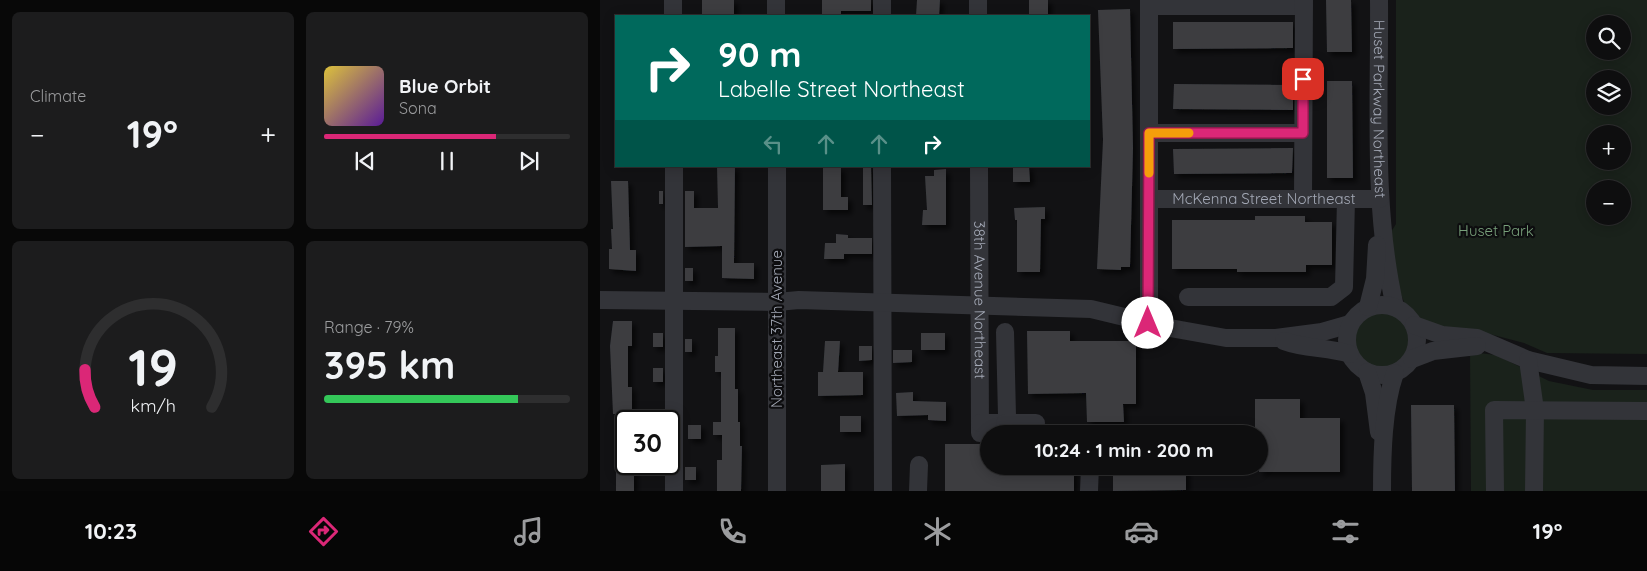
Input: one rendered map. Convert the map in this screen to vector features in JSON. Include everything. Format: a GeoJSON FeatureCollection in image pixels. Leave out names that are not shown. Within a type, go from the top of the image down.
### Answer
{"type":"FeatureCollection","features":[{"type":"Feature","properties":{"kind":"street"},"geometry":{"type":"LineString","coordinates":[[674,0],[674,15]]}},
{"type":"Feature","properties":{"kind":"street"},"geometry":{"type":"LineString","coordinates":[[776,0],[776,15]]}},
{"type":"Feature","properties":{"kind":"street"},"geometry":{"type":"LineString","coordinates":[[882,0],[882,15]]}},
{"type":"Feature","properties":{"kind":"street"},"geometry":{"type":"LineString","coordinates":[[978,0],[978,15]]}},
{"type":"Feature","properties":{"kind":"street","name":"Huset Parkway Northeast"},"geometry":{"type":"LineString","coordinates":[[1380,0],[1380,199],[1389,280],[1395,307]]}},
{"type":"Feature","properties":{"kind":"street"},"geometry":{"type":"LineString","coordinates":[[1148,323],[1149,3],[1304,3],[1303,199]]}},
{"type":"Feature","properties":{"kind":"street"},"geometry":{"type":"LineString","coordinates":[[1149,133],[1303,133]]}},
{"type":"Feature","properties":{"kind":"street"},"geometry":{"type":"LineString","coordinates":[[674,167],[674,491]]}},
{"type":"Feature","properties":{"kind":"street","name":"Northeast 37th Avenue"},"geometry":{"type":"LineString","coordinates":[[777,167],[777,491]]}},
{"type":"Feature","properties":{"kind":"street"},"geometry":{"type":"LineString","coordinates":[[882,167],[883,491]]}},
{"type":"Feature","properties":{"kind":"street","name":"38th Avenue Northeast"},"geometry":{"type":"LineString","coordinates":[[979,167],[980,428],[1005,423]]}},
{"type":"Feature","properties":{"kind":"street","name":"McKenna Street Northeast"},"geometry":{"type":"LineString","coordinates":[[1149,199],[1380,199]]}},
{"type":"Feature","properties":{"kind":"street"},"geometry":{"type":"LineString","coordinates":[[1188,297],[1331,297],[1344,287],[1346,199]]}},
{"type":"Feature","properties":{"kind":"street","name":"Huset Parkway Northeast"},"geometry":{"type":"LineString","coordinates":[[1368,307],[1376,279],[1377,244],[1382,217]]}},
{"type":"Feature","properties":{"kind":"street"},"geometry":{"type":"LineString","coordinates":[[600,300],[674,302],[777,302],[800,300],[882,304],[980,304],[1091,309],[1148,323],[1226,338],[1276,338],[1322,332],[1350,324]]}},
{"type":"Feature","properties":{"kind":"street"},"geometry":{"type":"LineString","coordinates":[[1395,373],[1376,375],[1367,372],[1359,367],[1350,354],[1347,336],[1350,324],[1360,312],[1377,304],[1395,307],[1403,311],[1414,325],[1417,336],[1417,348],[1412,359]]}},
{"type":"Feature","properties":{"kind":"street"},"geometry":{"type":"LineString","coordinates":[[1414,325],[1442,335],[1466,336],[1528,360],[1591,375],[1647,376]]}},
{"type":"Feature","properties":{"kind":"street"},"geometry":{"type":"LineString","coordinates":[[1004,332],[1007,416],[1005,423],[1036,423]]}},
{"type":"Feature","properties":{"kind":"street"},"geometry":{"type":"LineString","coordinates":[[1276,338],[1293,345],[1321,347],[1350,354]]}},
{"type":"Feature","properties":{"kind":"street"},"geometry":{"type":"LineString","coordinates":[[1382,491],[1382,450],[1390,388],[1395,373],[1412,359],[1432,351],[1486,343]]}},
{"type":"Feature","properties":{"kind":"street"},"geometry":{"type":"LineString","coordinates":[[1528,360],[1535,410],[1534,491]]}},
{"type":"Feature","properties":{"kind":"street"},"geometry":{"type":"LineString","coordinates":[[1367,372],[1374,393],[1382,450]]}},
{"type":"Feature","properties":{"kind":"street"},"geometry":{"type":"LineString","coordinates":[[1495,491],[1494,410],[1647,411]]}},
{"type":"Feature","properties":{"kind":"street"},"geometry":{"type":"LineString","coordinates":[[918,465],[918,491]]}},
{"type":"Feature","properties":{"kind":"street"},"geometry":{"type":"LineString","coordinates":[[1089,491],[1090,475]]}},
{"type":"Feature","properties":{"kind":"green space","name":"Huset Park"},"geometry":{"type":"Polygon","coordinates":[[[1396,0],[1647,0],[1647,354],[1547,353],[1524,343],[1482,332],[1439,329],[1416,320],[1405,304],[1397,285],[1391,232],[1396,224],[1396,0]]]}},
{"type":"Feature","properties":{"kind":"green space"},"geometry":{"type":"Polygon","coordinates":[[[1375,312],[1387,312],[1402,320],[1410,335],[1410,347],[1402,362],[1387,370],[1375,370],[1360,362],[1352,347],[1352,335],[1360,320],[1375,312]]]}},
{"type":"Feature","properties":{"kind":"green space"},"geometry":{"type":"Polygon","coordinates":[[[1470,352],[1496,355],[1549,381],[1593,390],[1647,390],[1647,491],[1471,491],[1470,352]]]}},
{"type":"Feature","properties":{"kind":"building"},"geometry":{"type":"Polygon","coordinates":[[[702,0],[734,0],[734,15],[702,15],[702,0]]]}},
{"type":"Feature","properties":{"kind":"building"},"geometry":{"type":"Polygon","coordinates":[[[822,0],[871,0],[871,11],[841,11],[841,15],[822,15],[822,0]]]}},
{"type":"Feature","properties":{"kind":"building"},"geometry":{"type":"Polygon","coordinates":[[[917,0],[940,0],[939,15],[916,15],[917,0]]]}},
{"type":"Feature","properties":{"kind":"building"},"geometry":{"type":"Polygon","coordinates":[[[1029,0],[1048,0],[1048,15],[1029,15],[1029,0]]]}},
{"type":"Feature","properties":{"kind":"building"},"geometry":{"type":"Polygon","coordinates":[[[1326,0],[1351,0],[1352,52],[1327,52],[1326,0]]]}},
{"type":"Feature","properties":{"kind":"building"},"geometry":{"type":"Polygon","coordinates":[[[1130,9],[1133,148],[1130,267],[1121,267],[1121,270],[1097,269],[1103,140],[1098,10],[1130,9]]]}},
{"type":"Feature","properties":{"kind":"building"},"geometry":{"type":"Polygon","coordinates":[[[1173,22],[1293,22],[1293,48],[1173,49],[1173,22]]]}},
{"type":"Feature","properties":{"kind":"building"},"geometry":{"type":"Polygon","coordinates":[[[1327,81],[1352,81],[1353,178],[1327,178],[1327,81]]]}},
{"type":"Feature","properties":{"kind":"building"},"geometry":{"type":"Polygon","coordinates":[[[1174,84],[1293,85],[1293,110],[1173,109],[1174,84]]]}},
{"type":"Feature","properties":{"kind":"building"},"geometry":{"type":"Polygon","coordinates":[[[1293,148],[1292,173],[1174,174],[1173,149],[1293,148]]]}},
{"type":"Feature","properties":{"kind":"building"},"geometry":{"type":"Polygon","coordinates":[[[717,167],[735,167],[734,263],[754,263],[754,279],[722,278],[722,246],[685,247],[685,191],[694,191],[694,208],[718,208],[717,167]]]}},
{"type":"Feature","properties":{"kind":"building"},"geometry":{"type":"Polygon","coordinates":[[[823,167],[841,167],[841,197],[848,197],[848,210],[823,210],[823,167]]]}},
{"type":"Feature","properties":{"kind":"building"},"geometry":{"type":"Polygon","coordinates":[[[863,167],[871,167],[872,205],[863,205],[863,167]]]}},
{"type":"Feature","properties":{"kind":"building"},"geometry":{"type":"Polygon","coordinates":[[[1013,167],[1029,167],[1030,182],[1013,182],[1013,167]]]}},
{"type":"Feature","properties":{"kind":"building"},"geometry":{"type":"Polygon","coordinates":[[[946,169],[946,225],[922,225],[923,210],[927,210],[925,176],[934,176],[934,170],[946,169]]]}},
{"type":"Feature","properties":{"kind":"building"},"geometry":{"type":"Polygon","coordinates":[[[611,181],[628,181],[630,250],[636,250],[636,271],[609,269],[609,249],[612,249],[611,229],[613,229],[611,181]]]}},
{"type":"Feature","properties":{"kind":"building"},"geometry":{"type":"Polygon","coordinates":[[[659,191],[663,191],[663,204],[659,204],[659,191]]]}},
{"type":"Feature","properties":{"kind":"building"},"geometry":{"type":"Polygon","coordinates":[[[1045,207],[1045,219],[1041,219],[1040,272],[1017,272],[1017,220],[1015,220],[1014,208],[1045,207]]]}},
{"type":"Feature","properties":{"kind":"building"},"geometry":{"type":"Polygon","coordinates":[[[1255,216],[1305,216],[1305,222],[1332,222],[1332,265],[1306,265],[1306,272],[1237,272],[1237,269],[1172,269],[1172,220],[1255,220],[1255,216]]]}},
{"type":"Feature","properties":{"kind":"building"},"geometry":{"type":"Polygon","coordinates":[[[836,234],[848,235],[848,238],[872,238],[872,254],[844,254],[844,259],[824,259],[825,243],[836,243],[836,234]]]}},
{"type":"Feature","properties":{"kind":"building"},"geometry":{"type":"Polygon","coordinates":[[[685,268],[693,268],[693,281],[685,281],[685,268]]]}},
{"type":"Feature","properties":{"kind":"building"},"geometry":{"type":"Polygon","coordinates":[[[613,321],[632,321],[632,346],[628,346],[628,387],[632,387],[632,410],[615,410],[615,414],[613,414],[610,346],[613,321]]]}},
{"type":"Feature","properties":{"kind":"building"},"geometry":{"type":"Polygon","coordinates":[[[718,328],[735,328],[735,389],[738,389],[738,422],[740,422],[740,446],[742,446],[741,491],[717,491],[717,460],[722,460],[722,435],[713,435],[713,422],[721,422],[721,372],[715,372],[715,356],[718,356],[718,328]]]}},
{"type":"Feature","properties":{"kind":"building"},"geometry":{"type":"Polygon","coordinates":[[[1027,331],[1070,331],[1070,341],[1136,341],[1136,404],[1123,404],[1124,422],[1087,422],[1086,393],[1028,394],[1027,331]]]}},
{"type":"Feature","properties":{"kind":"building"},"geometry":{"type":"Polygon","coordinates":[[[653,333],[663,333],[663,347],[653,347],[653,333]]]}},
{"type":"Feature","properties":{"kind":"building"},"geometry":{"type":"Polygon","coordinates":[[[921,333],[945,333],[945,350],[921,350],[921,333]]]}},
{"type":"Feature","properties":{"kind":"building"},"geometry":{"type":"Polygon","coordinates":[[[685,339],[692,339],[692,352],[685,352],[685,339]]]}},
{"type":"Feature","properties":{"kind":"building"},"geometry":{"type":"Polygon","coordinates":[[[825,341],[840,341],[838,372],[863,372],[863,395],[818,396],[818,372],[823,372],[825,341]]]}},
{"type":"Feature","properties":{"kind":"building"},"geometry":{"type":"Polygon","coordinates":[[[859,346],[872,346],[872,360],[859,361],[859,346]]]}},
{"type":"Feature","properties":{"kind":"building"},"geometry":{"type":"Polygon","coordinates":[[[893,350],[912,350],[912,362],[893,363],[893,350]]]}},
{"type":"Feature","properties":{"kind":"building"},"geometry":{"type":"Polygon","coordinates":[[[653,368],[663,368],[663,382],[653,382],[653,368]]]}},
{"type":"Feature","properties":{"kind":"building"},"geometry":{"type":"Polygon","coordinates":[[[913,392],[913,401],[946,402],[946,421],[928,420],[928,415],[897,416],[896,393],[913,392]]]}},
{"type":"Feature","properties":{"kind":"building"},"geometry":{"type":"Polygon","coordinates":[[[1255,399],[1300,399],[1300,418],[1340,418],[1340,472],[1268,472],[1268,425],[1255,425],[1255,399]]]}},
{"type":"Feature","properties":{"kind":"building"},"geometry":{"type":"Polygon","coordinates":[[[1411,405],[1454,405],[1455,491],[1412,491],[1411,405]]]}},
{"type":"Feature","properties":{"kind":"building"},"geometry":{"type":"Polygon","coordinates":[[[840,416],[861,416],[861,432],[840,432],[840,416]]]}},
{"type":"Feature","properties":{"kind":"building"},"geometry":{"type":"Polygon","coordinates":[[[688,425],[701,425],[701,439],[688,439],[688,425]]]}},
{"type":"Feature","properties":{"kind":"building"},"geometry":{"type":"Polygon","coordinates":[[[945,444],[980,444],[980,475],[1074,475],[1074,491],[945,491],[945,444]]]}},
{"type":"Feature","properties":{"kind":"building"},"geometry":{"type":"Polygon","coordinates":[[[845,464],[845,491],[821,491],[821,465],[845,464]]]}},
{"type":"Feature","properties":{"kind":"building"},"geometry":{"type":"Polygon","coordinates":[[[685,467],[696,467],[696,480],[685,480],[685,467]]]}},
{"type":"Feature","properties":{"kind":"building"},"geometry":{"type":"Polygon","coordinates":[[[616,475],[634,475],[634,491],[616,491],[616,475]]]}},
{"type":"Feature","properties":{"kind":"building"},"geometry":{"type":"Polygon","coordinates":[[[1113,475],[1186,475],[1186,490],[1113,491],[1113,475]]]}},
{"type":"Feature","properties":{"kind":"slow traffic"},"geometry":{"type":"LineString","coordinates":[[1149,173],[1149,133],[1189,133]]}},
{"type":"Feature","properties":{"kind":"route"},"geometry":{"type":"LineString","coordinates":[[1148,323],[1149,133],[1303,133],[1303,79]]}}]}
